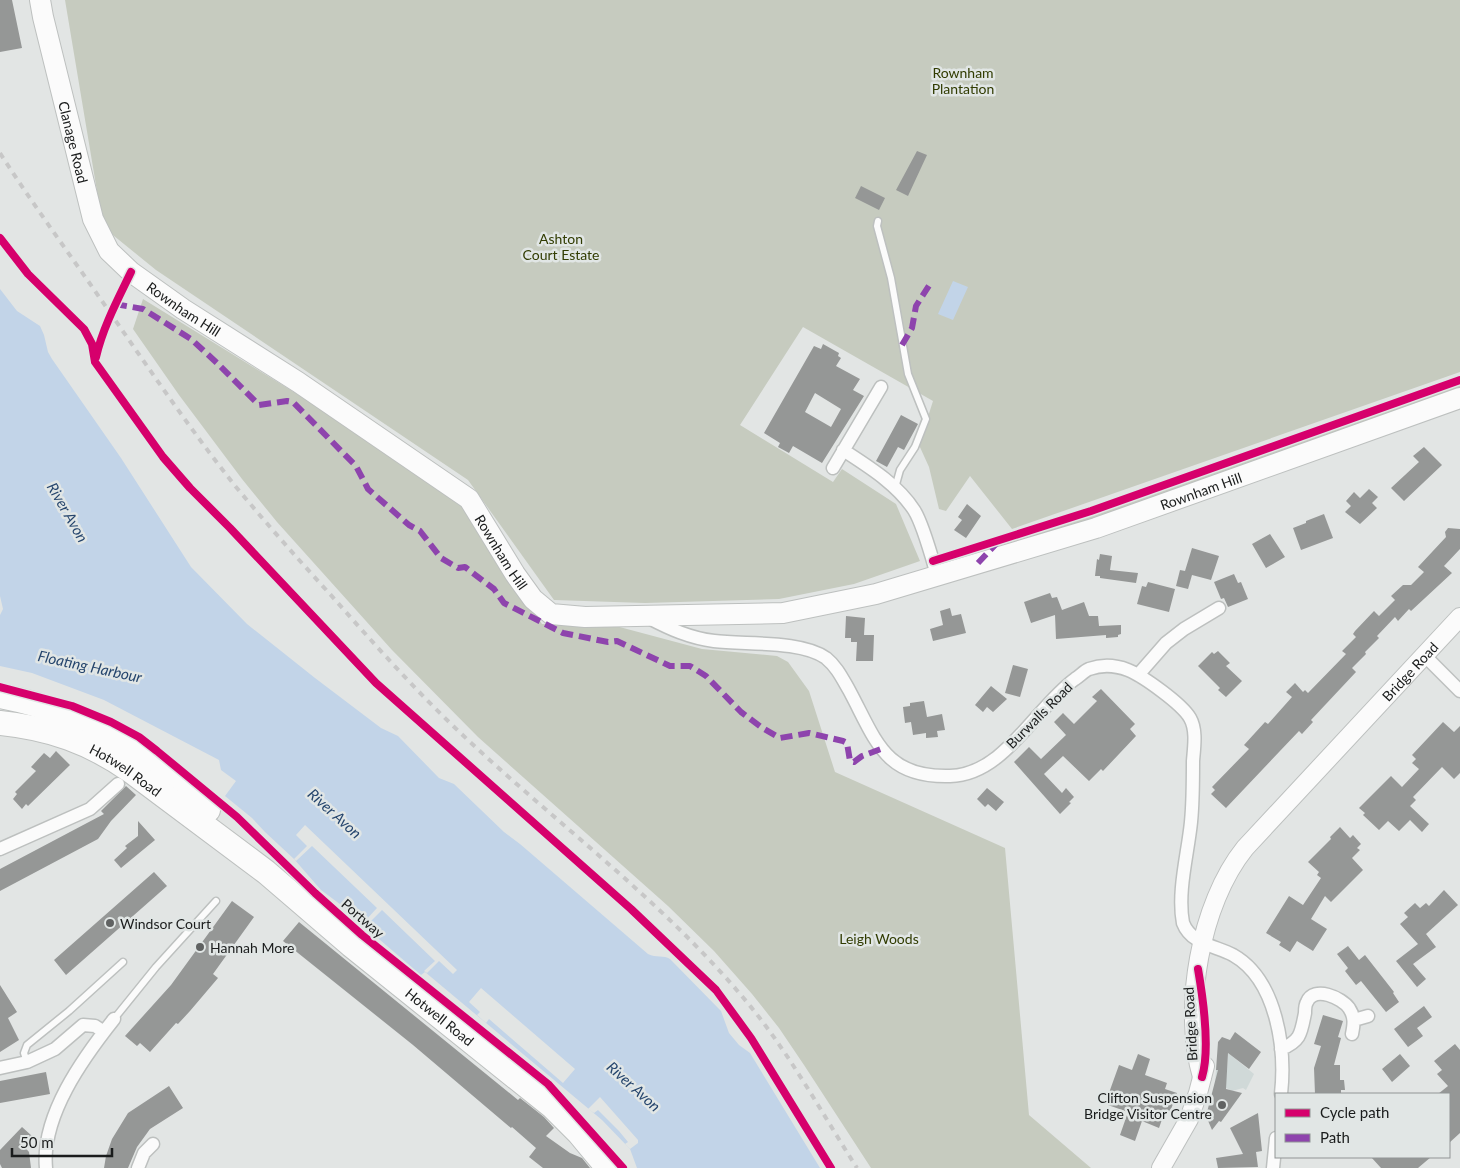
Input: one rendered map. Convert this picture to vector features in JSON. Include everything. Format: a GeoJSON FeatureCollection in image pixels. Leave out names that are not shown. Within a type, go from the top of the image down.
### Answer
{"type":"FeatureCollection","features":[{"type":"Feature","properties":{"kind":"highway"},"geometry":{"type":"LineString","coordinates":[[0,696],[48,708],[72,718]]}},
{"type":"Feature","properties":{"kind":"highway"},"geometry":{"type":"LineString","coordinates":[[0,711],[72,718]]}},
{"type":"Feature","properties":{"kind":"highway","name":"Hotwell Road"},"geometry":{"type":"LineString","coordinates":[[72,718],[125,743],[149,760],[206,808],[266,872]]}},
{"type":"Feature","properties":{"kind":"highway","name":"Hotwell Road"},"geometry":{"type":"LineString","coordinates":[[0,724],[17,725],[78,740],[109,756],[266,872],[351,945],[553,1107],[579,1133],[608,1168]]}},
{"type":"Feature","properties":{"kind":"highway"},"geometry":{"type":"LineString","coordinates":[[0,737],[52,733]]}},
{"type":"Feature","properties":{"kind":"main road","name":"Clanage Road"},"geometry":{"type":"LineString","coordinates":[[40,0],[93,219],[109,251],[131,272]]}},
{"type":"Feature","properties":{"kind":"main road","name":"Rownham Hill"},"geometry":{"type":"LineString","coordinates":[[131,272],[183,310],[298,382],[469,500],[533,599],[551,614],[584,617],[783,613],[876,594],[1096,528],[1460,398]]}},
{"type":"Feature","properties":{"kind":"main road","name":"Bridge Road"},"geometry":{"type":"LineString","coordinates":[[1161,1168],[1189,1119],[1200,1085],[1193,997],[1202,943],[1219,890],[1237,858],[1460,617]]}},
{"type":"Feature","properties":{"kind":"street"},"geometry":{"type":"LineString","coordinates":[[833,468],[881,387]]}},
{"type":"Feature","properties":{"kind":"street"},"geometry":{"type":"LineString","coordinates":[[843,450],[872,469],[895,488],[914,510],[937,575]]}},
{"type":"Feature","properties":{"kind":"street"},"geometry":{"type":"LineString","coordinates":[[1138,675],[1166,643],[1184,628],[1219,608]]}},
{"type":"Feature","properties":{"kind":"street","name":"Burwalls Road"},"geometry":{"type":"LineString","coordinates":[[646,616],[678,633],[713,641],[802,648],[825,658],[838,670],[885,754],[903,768],[925,775],[952,776],[974,772],[988,764],[1024,732],[1063,688],[1089,669],[1112,665],[1138,675],[1161,690],[1191,719],[1194,737],[1191,820],[1182,916],[1185,928],[1202,943]]}},
{"type":"Feature","properties":{"kind":"street"},"geometry":{"type":"LineString","coordinates":[[1424,655],[1460,691]]}},
{"type":"Feature","properties":{"kind":"street"},"geometry":{"type":"LineString","coordinates":[[0,849],[90,809],[118,784]]}},
{"type":"Feature","properties":{"kind":"street"},"geometry":{"type":"LineString","coordinates":[[1202,943],[1244,962],[1266,993],[1274,1011],[1282,1049],[1281,1093]]}},
{"type":"Feature","properties":{"kind":"street"},"geometry":{"type":"LineString","coordinates":[[1282,1049],[1292,1044],[1298,1038],[1307,1002],[1313,995],[1320,993],[1343,1002],[1351,1012],[1354,1020],[1352,1034]]}},
{"type":"Feature","properties":{"kind":"street"},"geometry":{"type":"LineString","coordinates":[[1354,1020],[1368,1016]]}},
{"type":"Feature","properties":{"kind":"street"},"geometry":{"type":"LineString","coordinates":[[46,1168],[48,1136],[56,1113],[73,1076],[114,1019]]}},
{"type":"Feature","properties":{"kind":"street"},"geometry":{"type":"LineString","coordinates":[[0,1068],[27,1062],[55,1049],[83,1025],[95,1026],[104,1032]]}},
{"type":"Feature","properties":{"kind":"street"},"geometry":{"type":"LineString","coordinates":[[138,1168],[144,1153],[153,1144]]}},
{"type":"Feature","properties":{"kind":"street"},"geometry":{"type":"LineString","coordinates":[[1273,1168],[1275,1148]]}},
{"type":"Feature","properties":{"kind":"lane"},"geometry":{"type":"LineString","coordinates":[[878,221],[877,226],[891,278],[906,366],[926,419],[915,447],[900,470],[895,488]]}},
{"type":"Feature","properties":{"kind":"lane"},"geometry":{"type":"LineString","coordinates":[[114,1019],[156,967],[216,901]]}},
{"type":"Feature","properties":{"kind":"lane"},"geometry":{"type":"LineString","coordinates":[[27,1062],[24,1053],[28,1046],[123,962]]}},
{"type":"Feature","properties":{"kind":"shaded area"},"geometry":{"type":"Polygon","coordinates":[[[1228,1053],[1254,1074],[1246,1090],[1243,1088],[1232,1091],[1215,1082],[1216,1070],[1227,1070],[1228,1053]]]}},
{"type":"Feature","properties":{"kind":"green space","name":"Ashton Court Estate"},"geometry":{"type":"Polygon","coordinates":[[[65,0],[1460,0],[1460,372],[1012,529],[970,476],[946,511],[939,509],[929,467],[919,445],[933,401],[803,327],[740,425],[833,482],[842,469],[896,504],[920,561],[854,584],[779,599],[645,603],[554,600],[468,480],[156,270],[103,227],[65,0]]]}},
{"type":"Feature","properties":{"kind":"green space","name":"Leigh Woods"},"geometry":{"type":"Polygon","coordinates":[[[143,299],[409,463],[464,505],[542,624],[612,625],[702,649],[777,656],[788,662],[809,691],[835,772],[1005,848],[1029,1115],[1091,1168],[871,1168],[779,1028],[714,951],[668,906],[478,737],[392,650],[277,522],[179,395],[133,329],[143,299]]]}},
{"type":"Feature","properties":{"kind":"green space"},"geometry":{"type":"Polygon","coordinates":[[[1460,380],[1460,392],[1205,483],[955,563],[949,561],[1135,500],[1460,380]]]}},
{"type":"Feature","properties":{"kind":"water"},"geometry":{"type":"Polygon","coordinates":[[[953,281],[968,287],[953,320],[938,314],[953,281]]]}},
{"type":"Feature","properties":{"kind":"water"},"geometry":{"type":"Polygon","coordinates":[[[0,289],[17,311],[40,326],[52,359],[121,458],[191,567],[247,624],[381,728],[398,736],[439,778],[454,784],[504,832],[648,954],[670,959],[721,1011],[729,1033],[739,1045],[750,1053],[820,1168],[637,1168],[630,1149],[602,1120],[425,972],[421,975],[366,928],[367,925],[364,922],[321,890],[294,859],[252,818],[225,796],[236,781],[221,770],[219,760],[104,700],[32,673],[0,666],[0,615],[3,609],[0,596],[0,289]]]}},
{"type":"Feature","properties":{"kind":"pier"},"geometry":{"type":"Polygon","coordinates":[[[305,825],[457,970],[453,974],[439,961],[427,973],[424,971],[435,961],[382,910],[367,925],[364,922],[377,908],[312,846],[296,861],[294,859],[307,846],[296,835],[305,825]]]}},
{"type":"Feature","properties":{"kind":"pier"},"geometry":{"type":"Polygon","coordinates":[[[481,988],[575,1069],[563,1083],[489,1019],[486,1023],[477,1015],[480,1012],[469,1002],[481,988]]]}},
{"type":"Feature","properties":{"kind":"pier"},"geometry":{"type":"Polygon","coordinates":[[[600,1097],[638,1140],[638,1143],[630,1149],[625,1144],[628,1142],[619,1131],[598,1110],[594,1113],[588,1109],[600,1097]]]}},
{"type":"Feature","properties":{"kind":"building"},"geometry":{"type":"Polygon","coordinates":[[[0,0],[12,0],[22,48],[0,52],[0,0]]]}},
{"type":"Feature","properties":{"kind":"building"},"geometry":{"type":"Polygon","coordinates":[[[917,151],[927,155],[908,196],[896,190],[917,151]]]}},
{"type":"Feature","properties":{"kind":"building"},"geometry":{"type":"Polygon","coordinates":[[[861,186],[885,198],[879,210],[855,198],[861,186]]]}},
{"type":"Feature","properties":{"kind":"building"},"geometry":{"type":"Polygon","coordinates":[[[823,344],[839,353],[838,356],[841,358],[836,366],[860,379],[853,390],[864,396],[822,463],[793,446],[789,453],[778,447],[780,443],[764,433],[814,346],[821,349],[823,344]],[[815,393],[805,412],[831,427],[841,409],[815,393]]]}},
{"type":"Feature","properties":{"kind":"building"},"geometry":{"type":"Polygon","coordinates":[[[901,415],[918,424],[904,450],[898,447],[887,467],[876,461],[901,415]]]}},
{"type":"Feature","properties":{"kind":"building"},"geometry":{"type":"Polygon","coordinates":[[[1424,447],[1442,465],[1404,501],[1391,488],[1419,462],[1413,456],[1424,447]]]}},
{"type":"Feature","properties":{"kind":"building"},"geometry":{"type":"Polygon","coordinates":[[[1369,489],[1378,497],[1372,503],[1377,508],[1360,524],[1345,512],[1351,506],[1346,501],[1354,492],[1360,498],[1369,489]]]}},
{"type":"Feature","properties":{"kind":"building"},"geometry":{"type":"Polygon","coordinates":[[[967,504],[981,516],[966,538],[954,530],[962,520],[958,517],[967,504]]]}},
{"type":"Feature","properties":{"kind":"building"},"geometry":{"type":"Polygon","coordinates":[[[1324,514],[1333,538],[1301,550],[1293,528],[1324,514]]]}},
{"type":"Feature","properties":{"kind":"building"},"geometry":{"type":"Polygon","coordinates":[[[1448,528],[1460,529],[1460,549],[1444,566],[1452,573],[1411,611],[1409,609],[1398,621],[1395,617],[1377,636],[1379,638],[1365,652],[1366,654],[1352,668],[1356,672],[1311,720],[1313,722],[1302,734],[1299,731],[1226,808],[1211,794],[1215,790],[1212,787],[1249,749],[1244,745],[1265,722],[1268,724],[1292,697],[1286,692],[1295,683],[1303,692],[1305,690],[1308,693],[1346,654],[1342,651],[1356,637],[1353,634],[1374,611],[1379,616],[1395,600],[1391,596],[1403,585],[1411,585],[1424,572],[1418,567],[1446,537],[1445,532],[1448,528]]]}},
{"type":"Feature","properties":{"kind":"building"},"geometry":{"type":"Polygon","coordinates":[[[1270,534],[1285,557],[1266,568],[1252,544],[1270,534]]]}},
{"type":"Feature","properties":{"kind":"building"},"geometry":{"type":"Polygon","coordinates":[[[1192,548],[1219,556],[1211,580],[1192,575],[1188,589],[1176,586],[1180,570],[1185,571],[1192,548]]]}},
{"type":"Feature","properties":{"kind":"building"},"geometry":{"type":"Polygon","coordinates":[[[1100,554],[1112,556],[1110,570],[1138,573],[1136,583],[1095,576],[1097,559],[1099,560],[1100,554]]]}},
{"type":"Feature","properties":{"kind":"building"},"geometry":{"type":"Polygon","coordinates":[[[1234,574],[1238,583],[1241,582],[1248,599],[1228,607],[1224,598],[1221,599],[1214,582],[1234,574]]]}},
{"type":"Feature","properties":{"kind":"building"},"geometry":{"type":"Polygon","coordinates":[[[1148,582],[1175,589],[1169,612],[1137,604],[1142,586],[1146,587],[1148,582]]]}},
{"type":"Feature","properties":{"kind":"building"},"geometry":{"type":"Polygon","coordinates":[[[1050,593],[1052,598],[1057,597],[1062,610],[1084,602],[1089,616],[1098,616],[1099,626],[1121,625],[1121,634],[1118,637],[1106,638],[1106,635],[1056,639],[1055,615],[1031,623],[1024,602],[1050,593]]]}},
{"type":"Feature","properties":{"kind":"building"},"geometry":{"type":"Polygon","coordinates":[[[950,608],[952,616],[961,614],[966,633],[933,641],[930,629],[943,625],[940,611],[950,608]]]}},
{"type":"Feature","properties":{"kind":"building"},"geometry":{"type":"Polygon","coordinates":[[[846,616],[865,618],[864,635],[874,635],[873,661],[856,661],[857,642],[851,642],[851,638],[845,638],[846,616]]]}},
{"type":"Feature","properties":{"kind":"building"},"geometry":{"type":"Polygon","coordinates":[[[1218,651],[1230,663],[1226,666],[1242,681],[1226,697],[1218,690],[1220,688],[1198,666],[1212,652],[1214,654],[1218,651]]]}},
{"type":"Feature","properties":{"kind":"building"},"geometry":{"type":"Polygon","coordinates":[[[1013,665],[1028,669],[1020,697],[1005,693],[1013,665]]]}},
{"type":"Feature","properties":{"kind":"building"},"geometry":{"type":"Polygon","coordinates":[[[991,686],[1007,699],[993,712],[987,707],[983,712],[975,705],[991,686]]]}},
{"type":"Feature","properties":{"kind":"building"},"geometry":{"type":"Polygon","coordinates":[[[1101,689],[1135,724],[1130,729],[1136,736],[1103,771],[1101,769],[1089,781],[1063,756],[1044,774],[1062,793],[1066,788],[1074,797],[1060,814],[1014,762],[1029,747],[1041,759],[1066,735],[1054,722],[1063,713],[1074,724],[1097,701],[1092,697],[1101,689]]]}},
{"type":"Feature","properties":{"kind":"building"},"geometry":{"type":"Polygon","coordinates":[[[924,701],[927,717],[942,714],[945,730],[937,731],[938,737],[926,738],[926,733],[913,735],[911,722],[905,723],[903,707],[910,706],[910,703],[924,701]]]}},
{"type":"Feature","properties":{"kind":"building"},"geometry":{"type":"Polygon","coordinates":[[[1443,722],[1454,732],[1460,726],[1460,773],[1454,779],[1442,767],[1413,797],[1416,800],[1410,806],[1429,824],[1422,832],[1410,820],[1399,831],[1388,821],[1379,830],[1363,815],[1365,813],[1359,808],[1391,776],[1402,787],[1419,769],[1412,763],[1416,759],[1412,755],[1443,722]]]}},
{"type":"Feature","properties":{"kind":"building"},"geometry":{"type":"Polygon","coordinates":[[[56,751],[70,765],[28,806],[26,804],[22,809],[13,799],[17,794],[15,792],[36,771],[31,767],[44,753],[50,758],[56,751]]]}},
{"type":"Feature","properties":{"kind":"building"},"geometry":{"type":"Polygon","coordinates":[[[126,786],[136,795],[111,821],[98,839],[0,891],[0,869],[104,814],[101,811],[126,786]]]}},
{"type":"Feature","properties":{"kind":"building"},"geometry":{"type":"Polygon","coordinates":[[[987,788],[1004,802],[996,811],[988,804],[985,807],[977,799],[987,788]]]}},
{"type":"Feature","properties":{"kind":"building"},"geometry":{"type":"Polygon","coordinates":[[[138,821],[155,840],[121,868],[114,860],[127,848],[125,846],[138,836],[138,821]]]}},
{"type":"Feature","properties":{"kind":"building"},"geometry":{"type":"Polygon","coordinates":[[[1340,827],[1350,838],[1353,835],[1361,844],[1357,848],[1360,850],[1352,858],[1363,870],[1331,902],[1325,896],[1311,919],[1327,929],[1313,951],[1297,941],[1290,952],[1279,945],[1281,942],[1266,933],[1289,896],[1303,905],[1321,878],[1317,875],[1319,872],[1308,862],[1340,827]]]}},
{"type":"Feature","properties":{"kind":"building","name":"Windsor Court"},"geometry":{"type":"Polygon","coordinates":[[[154,872],[167,886],[66,975],[54,960],[154,872]]]}},
{"type":"Feature","properties":{"kind":"building"},"geometry":{"type":"Polygon","coordinates":[[[1444,890],[1458,905],[1426,934],[1436,947],[1413,964],[1426,979],[1417,987],[1396,961],[1418,944],[1400,924],[1408,917],[1404,913],[1415,903],[1420,908],[1426,903],[1429,906],[1444,890]]]}},
{"type":"Feature","properties":{"kind":"building"},"geometry":{"type":"Polygon","coordinates":[[[232,901],[254,917],[213,974],[218,978],[190,1011],[178,1024],[176,1023],[150,1052],[140,1043],[137,1046],[125,1036],[171,985],[232,901]]]}},
{"type":"Feature","properties":{"kind":"building"},"geometry":{"type":"Polygon","coordinates":[[[299,922],[518,1100],[520,1098],[544,1117],[554,1128],[546,1136],[570,1153],[582,1158],[590,1168],[543,1168],[529,1157],[536,1148],[413,1045],[283,941],[299,922]]]}},
{"type":"Feature","properties":{"kind":"building"},"geometry":{"type":"Polygon","coordinates":[[[1348,946],[1359,960],[1365,955],[1394,992],[1399,1002],[1386,1012],[1361,981],[1356,985],[1345,971],[1348,968],[1337,954],[1348,946]]]}},
{"type":"Feature","properties":{"kind":"building"},"geometry":{"type":"Polygon","coordinates":[[[0,985],[17,1012],[8,1018],[19,1040],[0,1052],[0,985]]]}},
{"type":"Feature","properties":{"kind":"building"},"geometry":{"type":"Polygon","coordinates":[[[1424,1006],[1432,1017],[1417,1028],[1423,1036],[1408,1047],[1394,1029],[1424,1006]]]}},
{"type":"Feature","properties":{"kind":"building"},"geometry":{"type":"Polygon","coordinates":[[[1323,1015],[1343,1021],[1338,1037],[1341,1038],[1334,1065],[1340,1065],[1340,1080],[1344,1080],[1345,1090],[1341,1090],[1341,1093],[1315,1093],[1314,1068],[1321,1046],[1314,1044],[1323,1015]]]}},
{"type":"Feature","properties":{"kind":"building"},"geometry":{"type":"Polygon","coordinates":[[[1235,1032],[1261,1052],[1249,1069],[1228,1053],[1226,1089],[1242,1093],[1221,1122],[1219,1121],[1212,1130],[1206,1116],[1218,1070],[1216,1070],[1218,1042],[1222,1037],[1230,1040],[1235,1032]]]}},
{"type":"Feature","properties":{"kind":"building"},"geometry":{"type":"Polygon","coordinates":[[[1455,1044],[1460,1050],[1460,1133],[1450,1142],[1450,1093],[1439,1093],[1448,1086],[1437,1074],[1442,1070],[1434,1061],[1455,1044]]]}},
{"type":"Feature","properties":{"kind":"building"},"geometry":{"type":"Polygon","coordinates":[[[1138,1054],[1150,1059],[1145,1075],[1167,1083],[1165,1089],[1177,1093],[1170,1112],[1165,1111],[1159,1128],[1142,1121],[1135,1141],[1120,1135],[1128,1112],[1105,1104],[1119,1065],[1132,1070],[1138,1054]]]}},
{"type":"Feature","properties":{"kind":"building"},"geometry":{"type":"Polygon","coordinates":[[[1400,1054],[1410,1066],[1392,1082],[1382,1069],[1400,1054]]]}},
{"type":"Feature","properties":{"kind":"building"},"geometry":{"type":"Polygon","coordinates":[[[46,1072],[50,1094],[0,1103],[0,1081],[46,1072]]]}},
{"type":"Feature","properties":{"kind":"building"},"geometry":{"type":"Polygon","coordinates":[[[169,1086],[183,1108],[150,1129],[137,1147],[128,1168],[104,1168],[112,1139],[128,1113],[169,1086]]]}},
{"type":"Feature","properties":{"kind":"building"},"geometry":{"type":"Polygon","coordinates":[[[1258,1113],[1262,1151],[1256,1152],[1258,1167],[1218,1168],[1216,1158],[1243,1154],[1230,1128],[1258,1113]]]}},
{"type":"Feature","properties":{"kind":"building"},"geometry":{"type":"Polygon","coordinates":[[[22,1127],[32,1136],[22,1144],[29,1152],[31,1168],[2,1168],[0,1164],[0,1150],[22,1127]]]}},
{"type":"Feature","properties":{"kind":"building"},"geometry":{"type":"Polygon","coordinates":[[[1372,1158],[1430,1158],[1418,1168],[1381,1168],[1372,1158]]]}},
{"type":"Feature","properties":{"kind":"railway"},"geometry":{"type":"LineString","coordinates":[[0,153],[164,390],[236,487],[293,554],[424,697],[504,773],[630,883],[709,960],[762,1021],[804,1083],[857,1168]]}},
{"type":"Feature","properties":{"kind":"marked path"},"geometry":{"type":"LineString","coordinates":[[902,345],[912,328],[916,306],[930,284]]}},
{"type":"Feature","properties":{"kind":"marked path"},"geometry":{"type":"LineString","coordinates":[[115,304],[143,309],[191,339],[259,405],[287,401],[293,402],[356,466],[368,489],[409,525],[420,531],[441,558],[458,568],[465,567],[494,589],[504,603],[563,633],[608,642],[617,641],[670,666],[690,666],[706,676],[741,712],[780,738],[809,733],[843,741],[847,743],[850,761],[854,762],[862,756],[881,749]]}},
{"type":"Feature","properties":{"kind":"marked path"},"geometry":{"type":"LineString","coordinates":[[978,563],[996,544]]}},
{"type":"Feature","properties":{"kind":"cycle path"},"geometry":{"type":"LineString","coordinates":[[0,238],[28,274],[84,329],[92,344],[95,362],[163,457],[190,488],[376,683],[631,909],[716,990],[751,1038],[831,1168]]}},
{"type":"Feature","properties":{"kind":"cycle path"},"geometry":{"type":"LineString","coordinates":[[96,357],[107,324],[131,272]]}},
{"type":"Feature","properties":{"kind":"cycle path"},"geometry":{"type":"LineString","coordinates":[[933,561],[1091,511],[1460,380]]}},
{"type":"Feature","properties":{"kind":"cycle path","name":"Portway"},"geometry":{"type":"LineString","coordinates":[[0,687],[72,706],[111,722],[139,737],[237,817],[315,893],[362,935],[548,1084],[623,1168]]}},
{"type":"Feature","properties":{"kind":"cycle path"},"geometry":{"type":"LineString","coordinates":[[1198,969],[1206,1039],[1202,1077]]}},
{"type":"Feature","properties":{"kind":"place","name":"Windsor Court"},"geometry":{"type":"Point","coordinates":[110,923]}},
{"type":"Feature","properties":{"kind":"place","name":"Hannah More"},"geometry":{"type":"Point","coordinates":[200,947]}},
{"type":"Feature","properties":{"kind":"place","name":"Clifton Suspension Bridge Visitor Centre"},"geometry":{"type":"Point","coordinates":[1222,1105]}},
{"type":"Feature","properties":{"kind":"park label","name":"Rownham Plantation"},"geometry":{"type":"Point","coordinates":[963,80]}},
{"type":"Feature","properties":{"kind":"water label","name":"River Avon"},"geometry":{"type":"Point","coordinates":[68,512]}},
{"type":"Feature","properties":{"kind":"water label","name":"Floating Harbour"},"geometry":{"type":"Point","coordinates":[90,666]}},
{"type":"Feature","properties":{"kind":"water label","name":"River Avon"},"geometry":{"type":"Point","coordinates":[335,813]}},
{"type":"Feature","properties":{"kind":"water label","name":"River Avon"},"geometry":{"type":"Point","coordinates":[634,1086]}}]}
